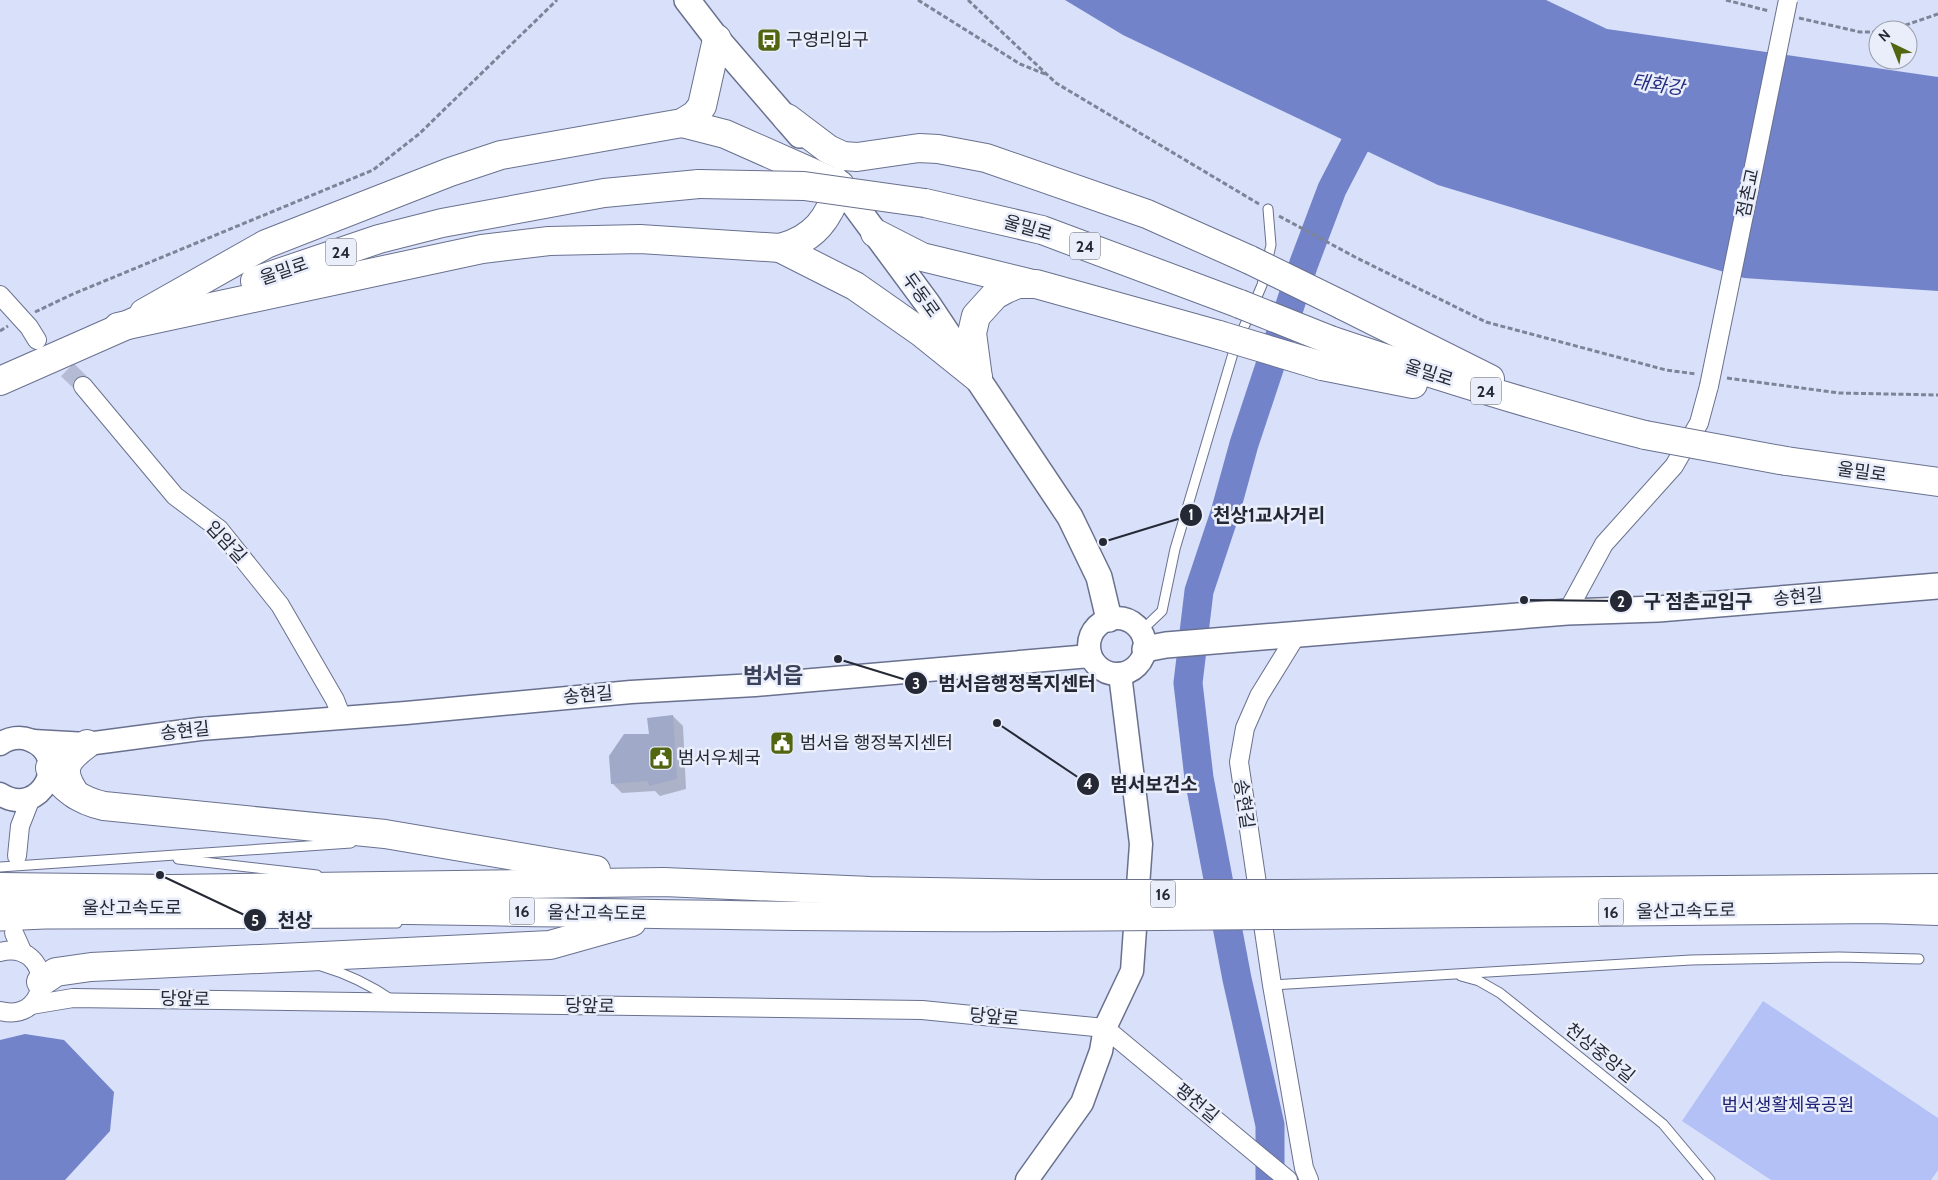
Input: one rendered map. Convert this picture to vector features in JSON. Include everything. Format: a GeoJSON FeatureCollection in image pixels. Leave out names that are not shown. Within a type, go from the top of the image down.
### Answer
{"type":"FeatureCollection","features":[{"type":"Feature","properties":{"kind":"main road","name":"두동로"},"geometry":{"type":"LineString","coordinates":[[687,0],[717,39],[787,118],[844,191],[978,378],[1070,518],[1099,577],[1109,619]]}},
{"type":"Feature","properties":{"kind":"main road"},"geometry":{"type":"LineString","coordinates":[[118,327],[266,244],[450,172],[500,155],[682,123],[695,115],[702,106],[717,39]]}},
{"type":"Feature","properties":{"kind":"main road"},"geometry":{"type":"LineString","coordinates":[[787,118],[828,149],[843,156],[857,157],[904,149],[938,149],[986,158],[1147,214],[1250,260],[1554,411]]}},
{"type":"Feature","properties":{"kind":"main road"},"geometry":{"type":"LineString","coordinates":[[682,123],[726,134],[844,191]]}},
{"type":"Feature","properties":{"kind":"main road"},"geometry":{"type":"LineString","coordinates":[[118,327],[353,275],[482,249],[530,243],[640,239],[780,248],[794,244],[810,235],[831,212],[844,191],[845,180],[852,172],[904,149]]}},
{"type":"Feature","properties":{"kind":"main road","name":"울밀로"},"geometry":{"type":"LineString","coordinates":[[0,381],[118,327],[379,240],[442,223],[604,193],[699,184],[804,186],[925,203],[1042,230],[1240,304],[1330,340],[1448,380],[1554,411],[1645,434],[1786,461],[1938,482]]}},
{"type":"Feature","properties":{"kind":"main road"},"geometry":{"type":"LineString","coordinates":[[875,232],[922,257],[1036,284],[1322,366],[1554,411]]}},
{"type":"Feature","properties":{"kind":"main road"},"geometry":{"type":"LineString","coordinates":[[780,248],[854,286],[922,333],[978,378]]}},
{"type":"Feature","properties":{"kind":"main road"},"geometry":{"type":"LineString","coordinates":[[978,378],[972,333],[976,316],[995,295],[1006,288],[1018,284],[1036,284]]}},
{"type":"Feature","properties":{"kind":"main road","name":"송현길"},"geometry":{"type":"LineString","coordinates":[[1567,612],[1658,609],[1938,586]]}},
{"type":"Feature","properties":{"kind":"main road"},"geometry":{"type":"LineString","coordinates":[[1150,642],[1217,641],[1296,636],[1567,612]]}},
{"type":"Feature","properties":{"kind":"main road"},"geometry":{"type":"LineString","coordinates":[[77,796],[65,775],[66,768],[71,757],[87,744]]}},
{"type":"Feature","properties":{"kind":"main road"},"geometry":{"type":"LineString","coordinates":[[50,768],[65,788],[77,796],[104,806],[385,834],[664,882]]}},
{"type":"Feature","properties":{"kind":"main road","name":"울산고속도로"},"geometry":{"type":"LineString","coordinates":[[0,887],[172,889],[664,882],[870,891],[1043,905]]}},
{"type":"Feature","properties":{"kind":"main road","name":"울산고속도로"},"geometry":{"type":"LineString","coordinates":[[1284,904],[1938,888]]}},
{"type":"Feature","properties":{"kind":"main road","name":"울산고속도로"},"geometry":{"type":"LineString","coordinates":[[1284,904],[1938,911]]}},
{"type":"Feature","properties":{"kind":"main road","name":"16"},"geometry":{"type":"LineString","coordinates":[[1043,905],[1284,904]]}},
{"type":"Feature","properties":{"kind":"main road","name":"울산고속도로"},"geometry":{"type":"LineString","coordinates":[[0,909],[382,909],[902,918],[1043,905]]}},
{"type":"Feature","properties":{"kind":"main road"},"geometry":{"type":"LineString","coordinates":[[38,990],[51,975],[69,969],[271,957],[550,945],[662,914]]}},
{"type":"Feature","properties":{"kind":"street","name":"점촌교"},"geometry":{"type":"LineString","coordinates":[[1567,612],[1604,544],[1674,466],[1699,423],[1712,380],[1788,0]]}},
{"type":"Feature","properties":{"kind":"street"},"geometry":{"type":"LineString","coordinates":[[0,295],[37,340]]}},
{"type":"Feature","properties":{"kind":"street","name":"입암길"},"geometry":{"type":"LineString","coordinates":[[83,386],[175,496],[219,529],[280,604],[335,700],[342,718]]}},
{"type":"Feature","properties":{"kind":"street"},"geometry":{"type":"LineString","coordinates":[[1109,619],[1127,620],[1150,642],[1137,665],[1120,674],[1102,670],[1090,656],[1090,638],[1094,629],[1109,619]]}},
{"type":"Feature","properties":{"kind":"street","name":"송현길"},"geometry":{"type":"LineString","coordinates":[[1272,985],[1239,762],[1245,728],[1259,696],[1296,636]]}},
{"type":"Feature","properties":{"kind":"street","name":"송현길"},"geometry":{"type":"LineString","coordinates":[[1,743],[18,738],[33,741],[87,744],[200,729],[622,692],[754,685],[1090,656]]}},
{"type":"Feature","properties":{"kind":"street"},"geometry":{"type":"LineString","coordinates":[[1027,1180],[1082,1102],[1102,1051],[1106,1028],[1132,971],[1141,844],[1120,674]]}},
{"type":"Feature","properties":{"kind":"street"},"geometry":{"type":"LineString","coordinates":[[17,856],[20,826],[31,798],[45,786],[50,768],[45,752],[33,741]]}},
{"type":"Feature","properties":{"kind":"street","name":"송현길"},"geometry":{"type":"LineString","coordinates":[[50,768],[65,754],[87,744]]}},
{"type":"Feature","properties":{"kind":"street"},"geometry":{"type":"LineString","coordinates":[[3,796],[15,800],[31,798]]}},
{"type":"Feature","properties":{"kind":"street"},"geometry":{"type":"LineString","coordinates":[[3,796],[16,814],[20,826]]}},
{"type":"Feature","properties":{"kind":"street"},"geometry":{"type":"LineString","coordinates":[[3,952],[14,933],[23,954],[38,968],[38,990]]}},
{"type":"Feature","properties":{"kind":"street"},"geometry":{"type":"LineString","coordinates":[[1272,985],[1304,1168],[1309,1180]]}},
{"type":"Feature","properties":{"kind":"street","name":"당앞로"},"geometry":{"type":"LineString","coordinates":[[0,1011],[19,1012],[38,990],[73,998],[922,1010],[1106,1028]]}},
{"type":"Feature","properties":{"kind":"street","name":"평천길"},"geometry":{"type":"LineString","coordinates":[[1106,1028],[1288,1180]]}},
{"type":"Feature","properties":{"kind":"lane"},"geometry":{"type":"LineString","coordinates":[[1150,642],[1162,611],[1175,549],[1234,350],[1262,285],[1271,245],[1268,209]]}},
{"type":"Feature","properties":{"kind":"lane"},"geometry":{"type":"LineString","coordinates":[[0,867],[411,838]]}},
{"type":"Feature","properties":{"kind":"lane"},"geometry":{"type":"LineString","coordinates":[[157,856],[323,875]]}},
{"type":"Feature","properties":{"kind":"lane"},"geometry":{"type":"LineString","coordinates":[[333,876],[411,886]]}},
{"type":"Feature","properties":{"kind":"lane"},"geometry":{"type":"LineString","coordinates":[[456,921],[662,914]]}},
{"type":"Feature","properties":{"kind":"lane"},"geometry":{"type":"LineString","coordinates":[[0,922],[46,924]]}},
{"type":"Feature","properties":{"kind":"lane"},"geometry":{"type":"LineString","coordinates":[[0,926],[46,924],[407,923]]}},
{"type":"Feature","properties":{"kind":"lane"},"geometry":{"type":"LineString","coordinates":[[271,957],[312,964],[344,973],[371,985],[396,1003]]}},
{"type":"Feature","properties":{"kind":"lane"},"geometry":{"type":"LineString","coordinates":[[1272,985],[1691,960],[1839,957],[1919,959]]}},
{"type":"Feature","properties":{"kind":"lane","name":"천상중앙길"},"geometry":{"type":"LineString","coordinates":[[1453,973],[1479,981],[1500,993],[1663,1124],[1710,1180]]}},
{"type":"Feature","properties":{"kind":"path"},"geometry":{"type":"LineString","coordinates":[[0,331],[20,319],[73,294],[372,170],[419,134],[557,0]]}},
{"type":"Feature","properties":{"kind":"path"},"geometry":{"type":"LineString","coordinates":[[918,0],[1020,64],[1048,76]]}},
{"type":"Feature","properties":{"kind":"path"},"geometry":{"type":"LineString","coordinates":[[968,0],[1056,84],[1268,209]]}},
{"type":"Feature","properties":{"kind":"path"},"geometry":{"type":"LineString","coordinates":[[1918,21],[1938,14]]}},
{"type":"Feature","properties":{"kind":"path"},"geometry":{"type":"LineString","coordinates":[[1288,222],[1486,322],[1666,370],[1712,380],[1838,393],[1938,395]]}},
{"type":"Feature","properties":{"kind":"green space","name":"범서생활체육공원"},"geometry":{"type":"Polygon","coordinates":[[[1763,1001],[1938,1118],[1938,1170],[1931,1180],[1771,1180],[1682,1121],[1763,1001]]]}},
{"type":"Feature","properties":{"kind":"water","name":"태화강"},"geometry":{"type":"Polygon","coordinates":[[[1065,0],[1546,0],[1607,29],[1868,67],[1868,70],[1890,70],[1938,77],[1938,291],[1744,278],[1438,185],[1123,35],[1065,0]]]}},
{"type":"Feature","properties":{"kind":"water"},"geometry":{"type":"Polygon","coordinates":[[[25,1034],[64,1040],[114,1092],[110,1131],[65,1180],[0,1180],[0,1040],[25,1034]]]}},
{"type":"Feature","properties":{"kind":"building"},"geometry":{"type":"Polygon","coordinates":[[[673,715],[677,779],[649,786],[648,781],[611,784],[609,756],[624,734],[649,734],[647,718],[673,715]]]}},
{"type":"Feature","properties":{"kind":"waterway"},"geometry":{"type":"LineString","coordinates":[[1270,1180],[1270,1125],[1237,979],[1199,778],[1188,683],[1199,591],[1225,513],[1244,444],[1304,263],[1332,189],[1373,110]]}},
{"type":"Feature","properties":{"kind":"tunnel"},"geometry":{"type":"LineString","coordinates":[[48,351],[84,386]]}},
{"type":"Feature","properties":{"kind":"place","name":"구영리입구"},"geometry":{"type":"Point","coordinates":[769,40]}},
{"type":"Feature","properties":{"kind":"place","name":"천상1교사거리"},"geometry":{"type":"Point","coordinates":[1103,542]}},
{"type":"Feature","properties":{"kind":"place","name":"구 점촌교입구"},"geometry":{"type":"Point","coordinates":[1524,600]}},
{"type":"Feature","properties":{"kind":"place","name":"범서읍행정복지센터"},"geometry":{"type":"Point","coordinates":[838,659]}},
{"type":"Feature","properties":{"kind":"place","name":"범서보건소"},"geometry":{"type":"Point","coordinates":[997,723]}},
{"type":"Feature","properties":{"kind":"place","name":"범서읍 행정복지센터"},"geometry":{"type":"Point","coordinates":[782,743]}},
{"type":"Feature","properties":{"kind":"place","name":"범서우체국"},"geometry":{"type":"Point","coordinates":[661,758]}},
{"type":"Feature","properties":{"kind":"place","name":"천상"},"geometry":{"type":"Point","coordinates":[160,875]}},
{"type":"Feature","properties":{"kind":"district","name":"범서읍"},"geometry":{"type":"Point","coordinates":[773,675]}}]}
